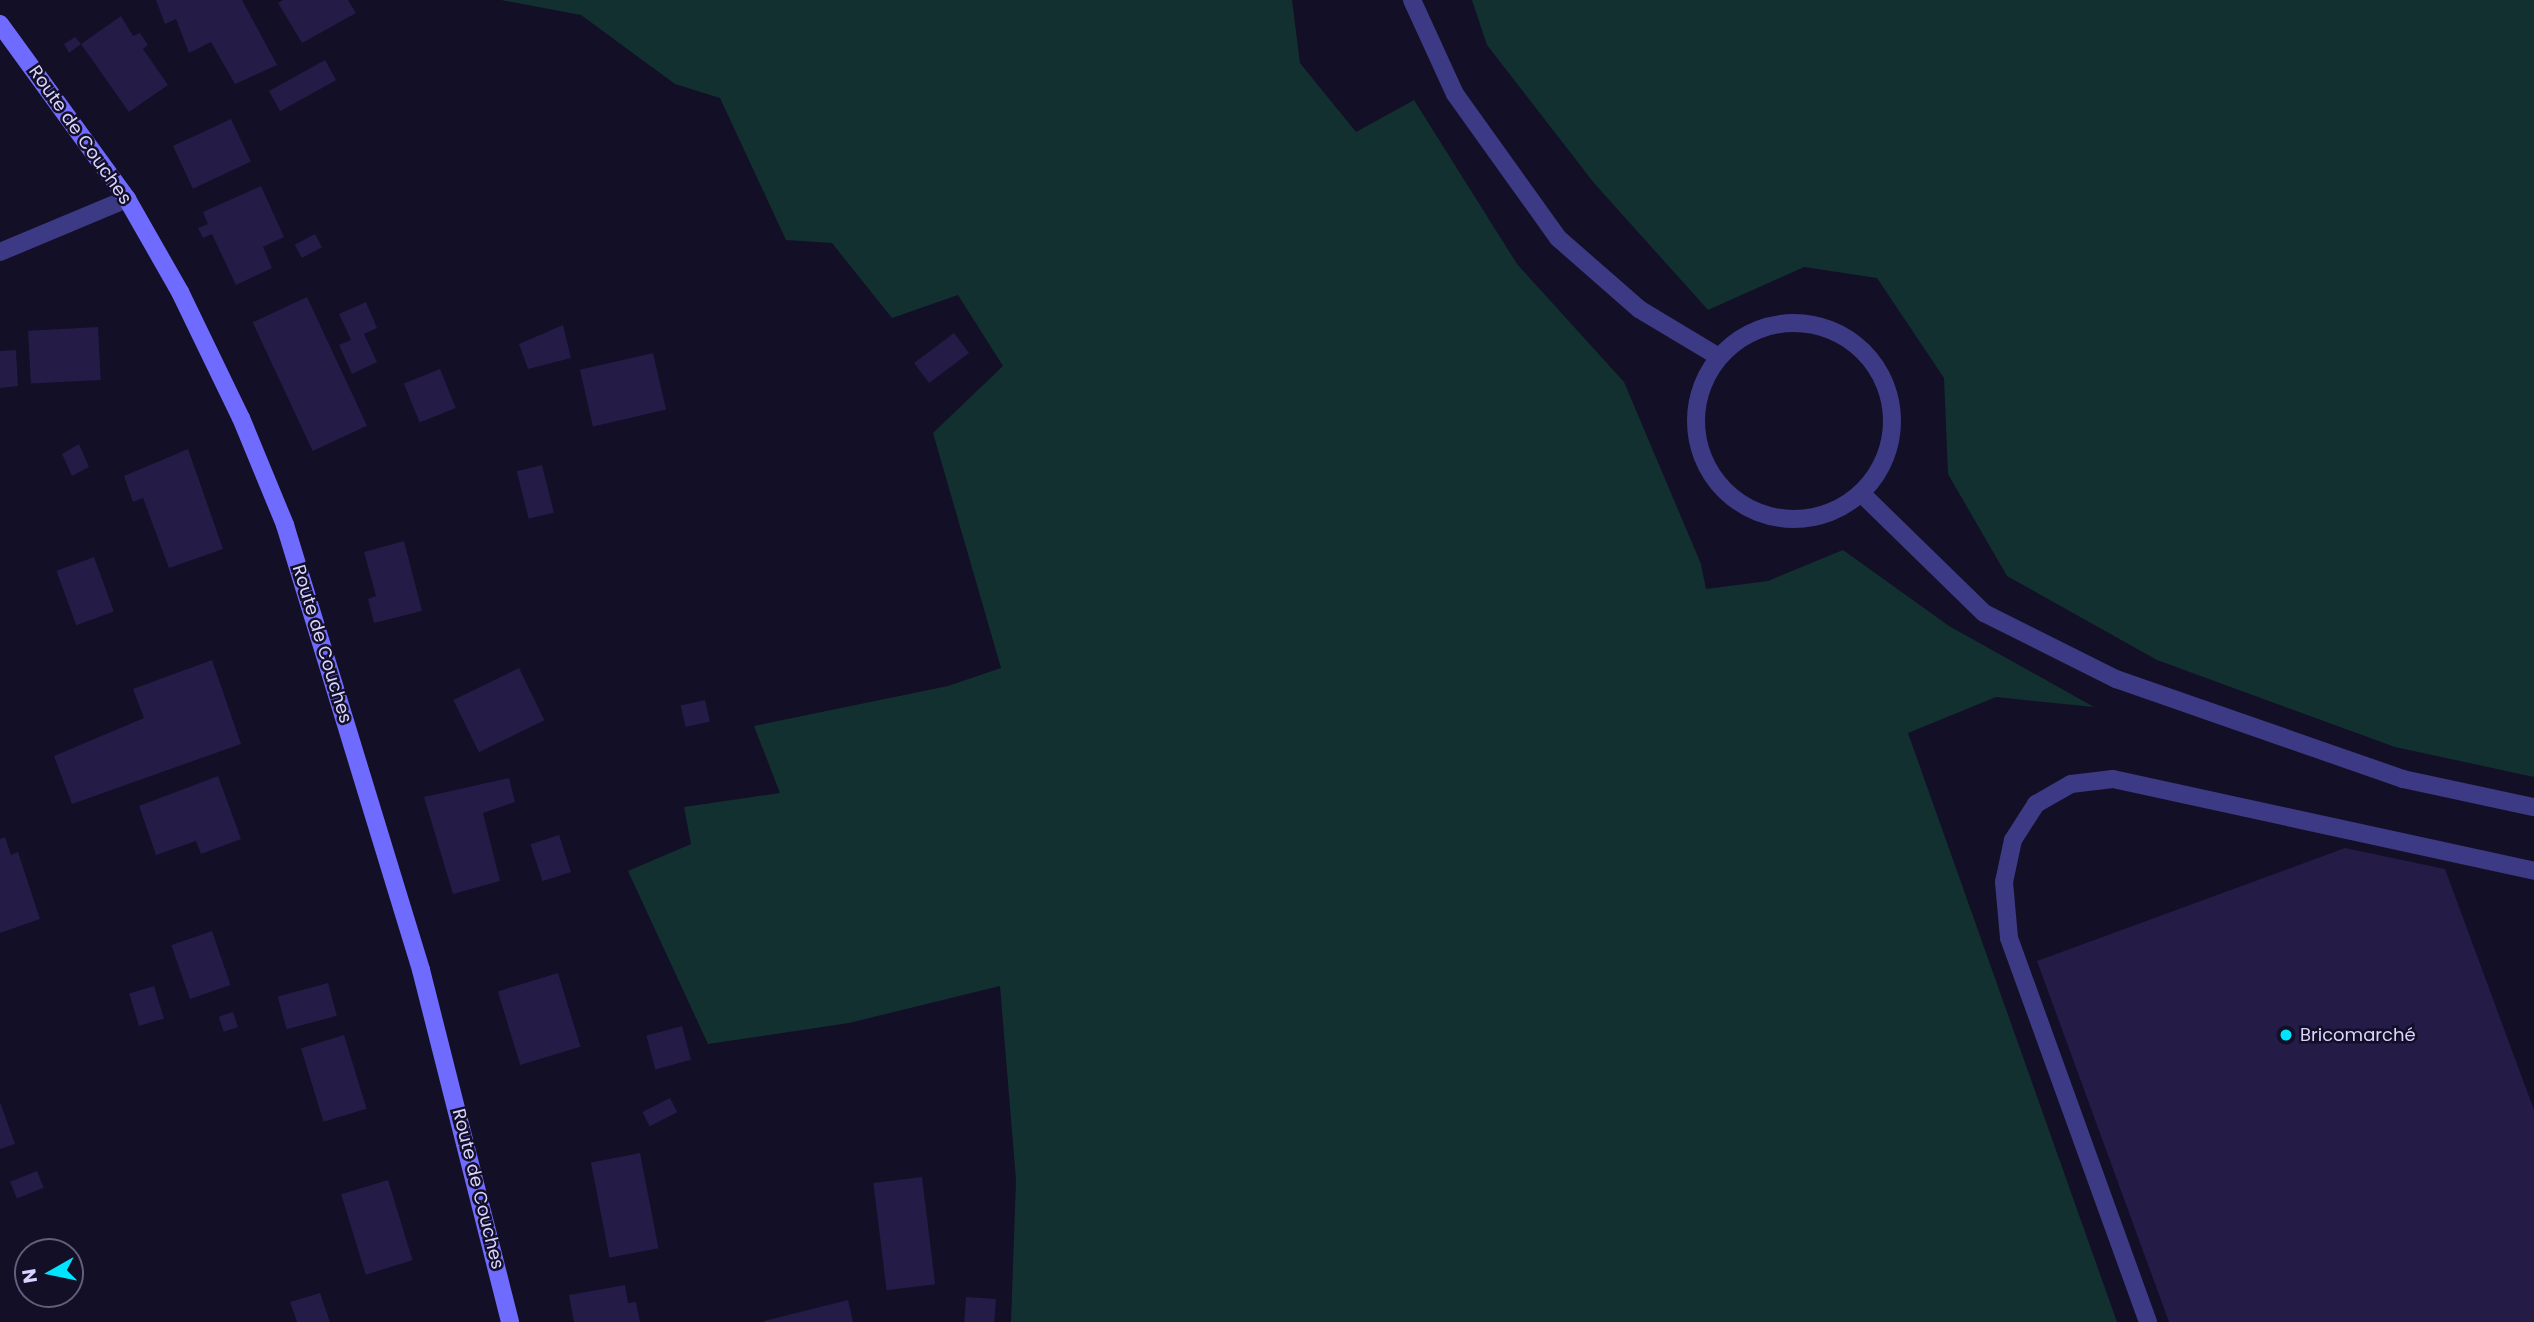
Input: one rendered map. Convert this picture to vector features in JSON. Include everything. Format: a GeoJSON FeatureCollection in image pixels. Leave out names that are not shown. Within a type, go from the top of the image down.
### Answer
{"type":"FeatureCollection","features":[{"type":"Feature","properties":{"kind":"main road","name":"Route de Couches"},"geometry":{"type":"LineString","coordinates":[[0,24],[127,199],[180,292],[241,418],[285,525],[421,970],[510,1322]]}},
{"type":"Feature","properties":{"kind":"street"},"geometry":{"type":"LineString","coordinates":[[1412,0],[1455,94],[1558,238],[1639,309],[1719,357]]}},
{"type":"Feature","properties":{"kind":"street"},"geometry":{"type":"LineString","coordinates":[[0,252],[127,199]]}},
{"type":"Feature","properties":{"kind":"street"},"geometry":{"type":"LineString","coordinates":[[1782,323],[1816,324],[1848,337],[1873,361],[1889,392],[1894,426],[1886,459],[1862,494],[1840,509],[1809,519],[1775,519],[1747,508],[1723,491],[1706,466],[1696,437],[1696,407],[1704,378],[1719,357],[1749,333],[1782,323]]}},
{"type":"Feature","properties":{"kind":"street"},"geometry":{"type":"LineString","coordinates":[[1862,494],[1984,613],[2116,680],[2403,779],[2534,807]]}},
{"type":"Feature","properties":{"kind":"street"},"geometry":{"type":"LineString","coordinates":[[2148,1322],[2009,938],[2004,882],[2012,840],[2036,804],[2071,784],[2113,779],[2534,871]]}},
{"type":"Feature","properties":{"kind":"green space"},"geometry":{"type":"Polygon","coordinates":[[[501,0],[1292,0],[1300,63],[1356,132],[1414,100],[1517,264],[1624,382],[1701,564],[1706,589],[1768,581],[1843,550],[1949,626],[2094,707],[1996,697],[1908,733],[2117,1322],[1011,1322],[1016,1180],[1000,986],[849,1023],[708,1044],[628,871],[691,844],[684,807],[780,793],[754,726],[948,686],[1001,668],[933,433],[1003,366],[958,295],[892,318],[832,243],[786,240],[720,98],[675,84],[581,15],[501,0]]]}},
{"type":"Feature","properties":{"kind":"green space"},"geometry":{"type":"Polygon","coordinates":[[[1472,0],[2534,0],[2534,777],[2395,747],[2157,660],[2007,576],[1948,474],[1944,378],[1877,278],[1804,267],[1708,310],[1594,183],[1487,45],[1472,0]]]}},
{"type":"Feature","properties":{"kind":"building"},"geometry":{"type":"Polygon","coordinates":[[[156,0],[242,0],[277,65],[235,84],[211,42],[189,53],[176,19],[165,24],[156,0]]]}},
{"type":"Feature","properties":{"kind":"building"},"geometry":{"type":"Polygon","coordinates":[[[283,0],[348,0],[356,13],[302,43],[278,3],[283,0]]]}},
{"type":"Feature","properties":{"kind":"building"},"geometry":{"type":"Polygon","coordinates":[[[121,16],[133,36],[140,33],[148,45],[143,49],[168,85],[129,112],[81,44],[121,16]]]}},
{"type":"Feature","properties":{"kind":"building"},"geometry":{"type":"Polygon","coordinates":[[[75,37],[81,44],[69,53],[64,44],[75,37]]]}},
{"type":"Feature","properties":{"kind":"building"},"geometry":{"type":"Polygon","coordinates":[[[325,60],[336,80],[280,111],[269,91],[325,60]]]}},
{"type":"Feature","properties":{"kind":"building"},"geometry":{"type":"Polygon","coordinates":[[[231,119],[251,162],[193,189],[173,146],[231,119]]]}},
{"type":"Feature","properties":{"kind":"building"},"geometry":{"type":"Polygon","coordinates":[[[261,186],[284,237],[263,247],[272,268],[236,285],[212,234],[203,238],[198,228],[208,224],[203,212],[261,186]]]}},
{"type":"Feature","properties":{"kind":"building"},"geometry":{"type":"Polygon","coordinates":[[[315,234],[322,247],[302,258],[295,245],[315,234]]]}},
{"type":"Feature","properties":{"kind":"building"},"geometry":{"type":"Polygon","coordinates":[[[307,297],[367,426],[313,451],[253,322],[307,297]]]}},
{"type":"Feature","properties":{"kind":"building"},"geometry":{"type":"Polygon","coordinates":[[[366,302],[377,328],[364,334],[377,362],[352,374],[339,345],[351,340],[339,314],[366,302]]]}},
{"type":"Feature","properties":{"kind":"building"},"geometry":{"type":"Polygon","coordinates":[[[563,325],[571,358],[528,369],[519,344],[563,325]]]}},
{"type":"Feature","properties":{"kind":"building"},"geometry":{"type":"Polygon","coordinates":[[[98,327],[101,380],[31,384],[28,331],[98,327]]]}},
{"type":"Feature","properties":{"kind":"building"},"geometry":{"type":"Polygon","coordinates":[[[954,333],[969,353],[929,383],[914,363],[954,333]]]}},
{"type":"Feature","properties":{"kind":"building"},"geometry":{"type":"Polygon","coordinates":[[[16,350],[18,386],[0,388],[0,351],[16,350]]]}},
{"type":"Feature","properties":{"kind":"building"},"geometry":{"type":"Polygon","coordinates":[[[653,353],[666,410],[593,426],[580,370],[653,353]]]}},
{"type":"Feature","properties":{"kind":"building"},"geometry":{"type":"Polygon","coordinates":[[[440,369],[456,408],[420,423],[404,384],[440,369]]]}},
{"type":"Feature","properties":{"kind":"building"},"geometry":{"type":"Polygon","coordinates":[[[79,444],[89,467],[72,476],[62,454],[79,444]]]}},
{"type":"Feature","properties":{"kind":"building"},"geometry":{"type":"Polygon","coordinates":[[[188,449],[223,549],[169,568],[143,498],[133,502],[124,476],[188,449]]]}},
{"type":"Feature","properties":{"kind":"building"},"geometry":{"type":"Polygon","coordinates":[[[542,465],[554,513],[529,519],[517,471],[542,465]]]}},
{"type":"Feature","properties":{"kind":"building"},"geometry":{"type":"Polygon","coordinates":[[[404,541],[422,611],[374,623],[368,599],[376,596],[364,552],[404,541]]]}},
{"type":"Feature","properties":{"kind":"building"},"geometry":{"type":"Polygon","coordinates":[[[94,557],[114,612],[76,625],[56,571],[94,557]]]}},
{"type":"Feature","properties":{"kind":"building"},"geometry":{"type":"Polygon","coordinates":[[[212,660],[241,744],[72,804],[54,756],[144,718],[133,689],[212,660]]]}},
{"type":"Feature","properties":{"kind":"building"},"geometry":{"type":"Polygon","coordinates":[[[519,668],[544,720],[479,752],[453,700],[519,668]]]}},
{"type":"Feature","properties":{"kind":"building"},"geometry":{"type":"Polygon","coordinates":[[[705,700],[710,721],[686,727],[681,706],[705,700]]]}},
{"type":"Feature","properties":{"kind":"building"},"geometry":{"type":"Polygon","coordinates":[[[218,776],[241,839],[201,854],[196,841],[156,855],[139,806],[218,776]]]}},
{"type":"Feature","properties":{"kind":"building"},"geometry":{"type":"Polygon","coordinates":[[[509,778],[515,802],[483,813],[500,881],[453,894],[424,797],[509,778]]]}},
{"type":"Feature","properties":{"kind":"building"},"geometry":{"type":"Polygon","coordinates":[[[559,835],[571,872],[543,881],[530,844],[559,835]]]}},
{"type":"Feature","properties":{"kind":"building"},"geometry":{"type":"Polygon","coordinates":[[[5,837],[11,855],[18,852],[40,919],[0,933],[0,839],[5,837]]]}},
{"type":"Feature","properties":{"kind":"building","name":"Bricomarché"},"geometry":{"type":"Polygon","coordinates":[[[2345,848],[2445,869],[2534,1110],[2534,1322],[2169,1322],[2037,961],[2345,848]]]}},
{"type":"Feature","properties":{"kind":"building"},"geometry":{"type":"Polygon","coordinates":[[[212,931],[231,985],[190,999],[171,945],[212,931]]]}},
{"type":"Feature","properties":{"kind":"building"},"geometry":{"type":"Polygon","coordinates":[[[558,973],[581,1047],[520,1065],[498,991],[558,973]]]}},
{"type":"Feature","properties":{"kind":"building"},"geometry":{"type":"Polygon","coordinates":[[[328,983],[337,1016],[287,1029],[278,996],[328,983]]]}},
{"type":"Feature","properties":{"kind":"building"},"geometry":{"type":"Polygon","coordinates":[[[154,986],[164,1019],[139,1026],[129,994],[154,986]]]}},
{"type":"Feature","properties":{"kind":"building"},"geometry":{"type":"Polygon","coordinates":[[[233,1012],[238,1027],[224,1032],[219,1017],[233,1012]]]}},
{"type":"Feature","properties":{"kind":"building"},"geometry":{"type":"Polygon","coordinates":[[[682,1026],[691,1060],[655,1069],[646,1036],[682,1026]]]}},
{"type":"Feature","properties":{"kind":"building"},"geometry":{"type":"Polygon","coordinates":[[[344,1035],[367,1109],[323,1122],[301,1048],[344,1035]]]}},
{"type":"Feature","properties":{"kind":"building"},"geometry":{"type":"Polygon","coordinates":[[[670,1098],[677,1112],[650,1126],[642,1112],[670,1098]]]}},
{"type":"Feature","properties":{"kind":"building"},"geometry":{"type":"Polygon","coordinates":[[[0,1102],[15,1144],[0,1149],[0,1102]]]}},
{"type":"Feature","properties":{"kind":"building"},"geometry":{"type":"Polygon","coordinates":[[[640,1153],[659,1248],[609,1258],[591,1163],[640,1153]]]}},
{"type":"Feature","properties":{"kind":"building"},"geometry":{"type":"Polygon","coordinates":[[[37,1171],[44,1188],[17,1199],[10,1182],[37,1171]]]}},
{"type":"Feature","properties":{"kind":"building"},"geometry":{"type":"Polygon","coordinates":[[[922,1177],[935,1284],[887,1290],[873,1183],[922,1177]]]}},
{"type":"Feature","properties":{"kind":"building"},"geometry":{"type":"Polygon","coordinates":[[[388,1180],[413,1260],[366,1275],[341,1194],[388,1180]]]}},
{"type":"Feature","properties":{"kind":"building"},"geometry":{"type":"Polygon","coordinates":[[[625,1285],[628,1303],[636,1302],[640,1322],[574,1322],[569,1295],[625,1285]]]}},
{"type":"Feature","properties":{"kind":"building"},"geometry":{"type":"Polygon","coordinates":[[[320,1293],[330,1322],[297,1322],[290,1302],[320,1293]]]}},
{"type":"Feature","properties":{"kind":"building"},"geometry":{"type":"Polygon","coordinates":[[[966,1297],[996,1299],[994,1322],[964,1322],[966,1297]]]}},
{"type":"Feature","properties":{"kind":"building"},"geometry":{"type":"Polygon","coordinates":[[[848,1300],[853,1322],[764,1322],[764,1321],[848,1300]]]}},
{"type":"Feature","properties":{"kind":"place","name":"Bricomarché"},"geometry":{"type":"Point","coordinates":[2286,1035]}}]}
